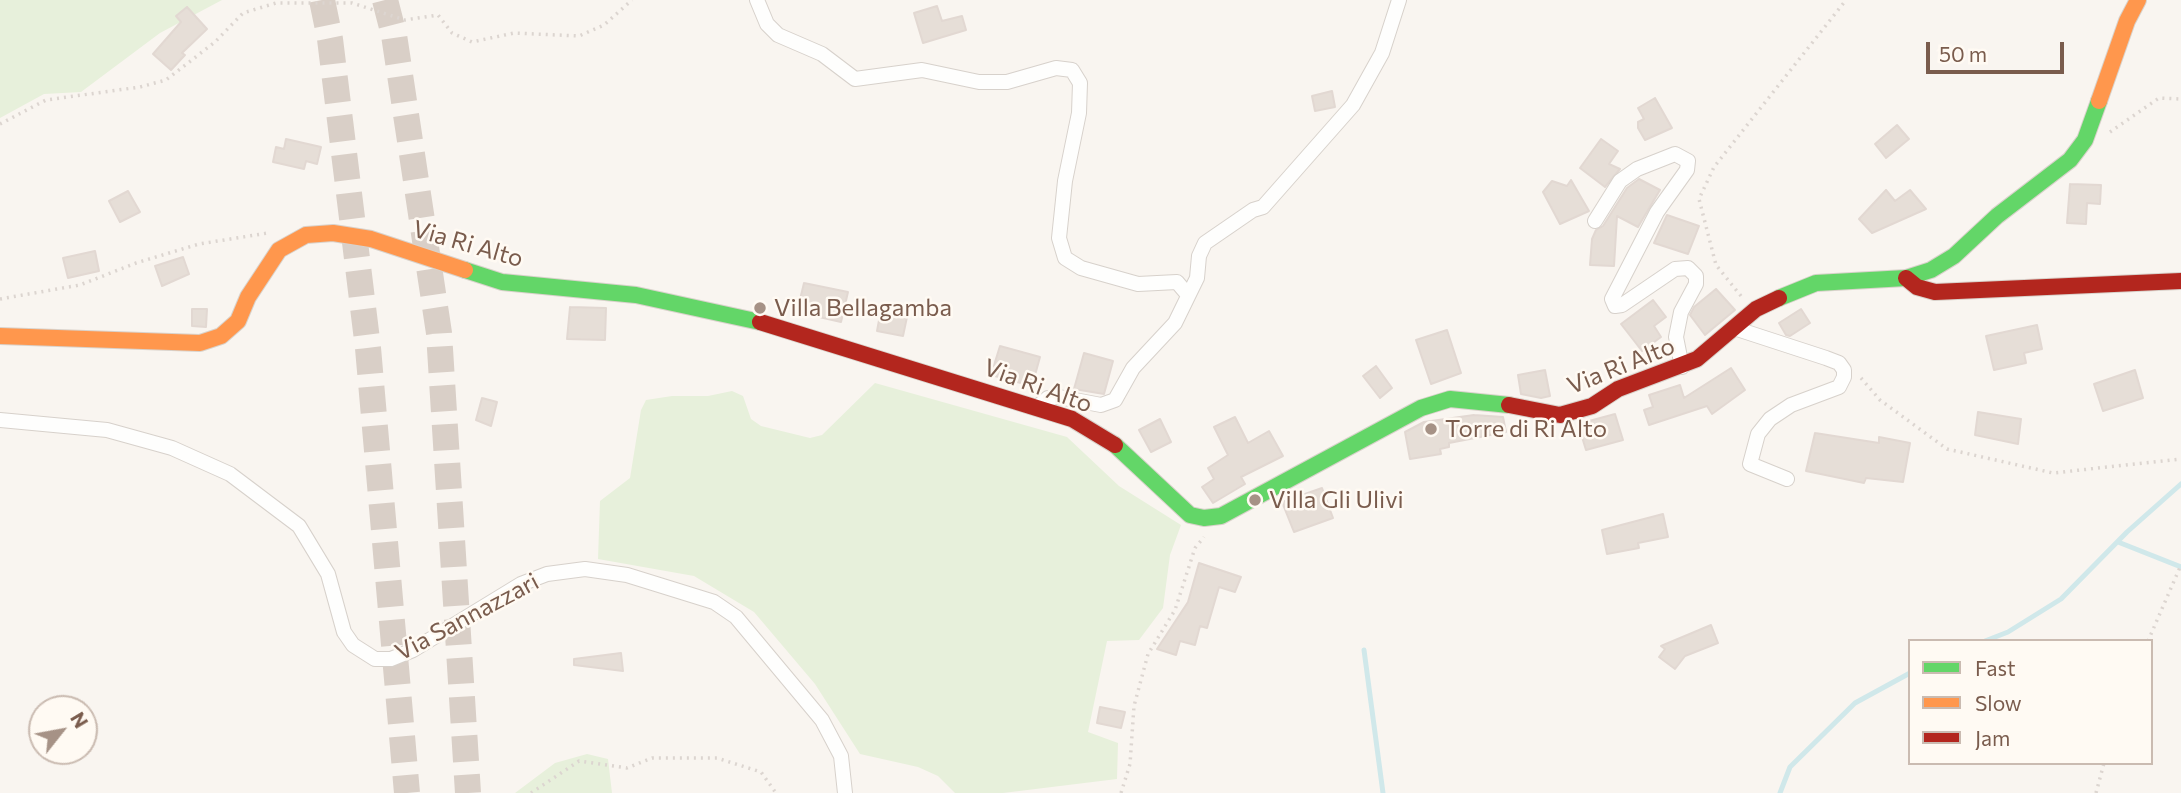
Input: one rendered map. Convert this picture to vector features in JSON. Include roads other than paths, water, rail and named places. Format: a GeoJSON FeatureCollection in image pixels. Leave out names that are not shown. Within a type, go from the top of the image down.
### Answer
{"type":"FeatureCollection","features":[{"type":"Feature","properties":{"kind":"street"},"geometry":{"type":"LineString","coordinates":[[757,0],[767,24],[778,35],[822,54],[855,79],[922,70],[979,82],[1007,82],[1056,68],[1072,69],[1080,83],[1079,113],[1065,181],[1059,238],[1065,258],[1081,268],[1138,284],[1177,282],[1188,295]]}},
{"type":"Feature","properties":{"kind":"street"},"geometry":{"type":"LineString","coordinates":[[1037,407],[1048,398],[1059,397],[1101,405],[1115,400],[1133,368],[1175,323],[1198,278],[1199,256],[1205,243],[1253,210],[1263,207],[1353,105],[1382,53],[1399,0]]}},
{"type":"Feature","properties":{"kind":"street","name":"Via Ri Alto"},"geometry":{"type":"LineString","coordinates":[[0,335],[200,343],[221,336],[238,321],[248,297],[279,250],[306,235],[333,233],[372,239],[502,282],[636,295],[738,315],[1037,407],[1072,419],[1124,451],[1190,514],[1204,518],[1221,516],[1421,408],[1450,399],[1512,405],[1560,415],[1592,405],[1618,389],[1682,367],[1756,309],[1816,283],[1906,278],[1931,270],[1954,256],[1997,216],[2070,160],[2085,140],[2127,21],[2138,0]]}},
{"type":"Feature","properties":{"kind":"street"},"geometry":{"type":"LineString","coordinates":[[1595,221],[1620,181],[1637,169],[1675,154],[1688,161],[1687,170],[1657,212],[1612,299],[1615,306],[1622,305],[1675,269],[1688,268],[1696,276],[1696,284],[1681,312],[1676,337],[1682,367]]}},
{"type":"Feature","properties":{"kind":"street"},"geometry":{"type":"LineString","coordinates":[[1906,278],[1917,287],[1935,292],[2181,281]]}},
{"type":"Feature","properties":{"kind":"street"},"geometry":{"type":"LineString","coordinates":[[1734,328],[1826,358],[1839,363],[1844,370],[1839,387],[1791,405],[1770,419],[1758,434],[1750,464],[1787,479]]}},
{"type":"Feature","properties":{"kind":"street","name":"Via Sannazzari"},"geometry":{"type":"LineString","coordinates":[[0,419],[107,430],[172,448],[230,474],[299,526],[328,574],[344,632],[363,654],[375,659],[391,659],[413,650],[521,584],[547,574],[584,569],[627,575],[714,601],[736,617],[770,654],[822,720],[841,757],[845,793]]}},
{"type":"Feature","properties":{"kind":"waterway"},"geometry":{"type":"LineString","coordinates":[[1990,639],[2008,632],[2061,599],[2127,532],[2181,484]]}},
{"type":"Feature","properties":{"kind":"waterway"},"geometry":{"type":"LineString","coordinates":[[2118,542],[2181,567]]}},
{"type":"Feature","properties":{"kind":"waterway"},"geometry":{"type":"LineString","coordinates":[[1364,650],[1383,793]]}},
{"type":"Feature","properties":{"kind":"waterway"},"geometry":{"type":"LineString","coordinates":[[1780,793],[1790,767],[1855,703],[1908,674]]}},
{"type":"Feature","properties":{"kind":"tunnel"},"geometry":{"type":"LineString","coordinates":[[322,0],[330,39],[368,348],[407,793]]}},
{"type":"Feature","properties":{"kind":"tunnel"},"geometry":{"type":"LineString","coordinates":[[385,0],[394,35],[439,333],[468,793]]}},
{"type":"Feature","properties":{"kind":"place","name":"Villa Bellagamba"},"geometry":{"type":"Point","coordinates":[760,308]}},
{"type":"Feature","properties":{"kind":"place","name":"Torre di Ri Alto"},"geometry":{"type":"Point","coordinates":[1431,429]}},
{"type":"Feature","properties":{"kind":"place","name":"Villa Gli Ulivi"},"geometry":{"type":"Point","coordinates":[1255,500]}}]}
